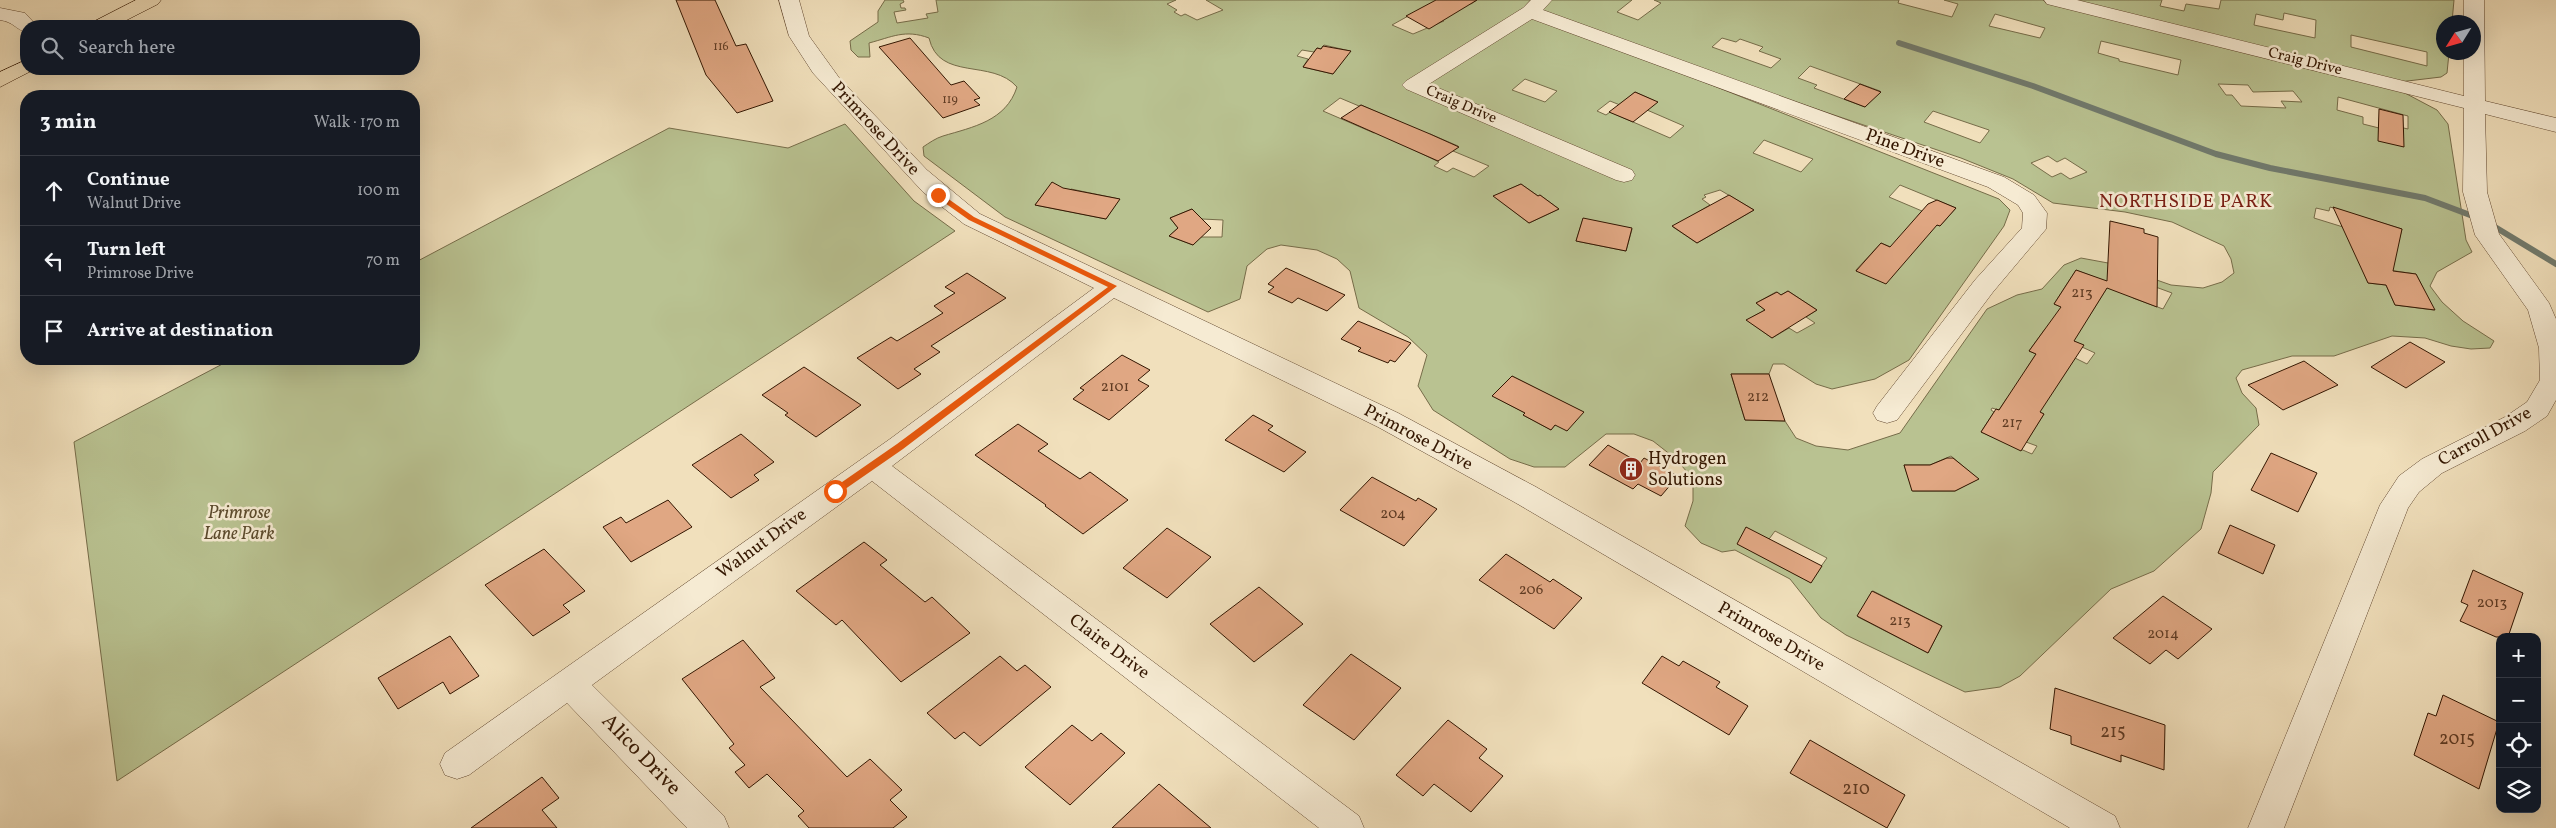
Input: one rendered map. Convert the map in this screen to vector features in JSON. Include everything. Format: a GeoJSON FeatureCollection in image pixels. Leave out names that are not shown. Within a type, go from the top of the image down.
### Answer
{"type":"FeatureCollection","features":[{"type":"Feature","properties":{"kind":"main road"},"geometry":{"type":"LineString","coordinates":[[112,20],[151,0]]}},
{"type":"Feature","properties":{"kind":"main road"},"geometry":{"type":"LineString","coordinates":[[0,81],[20,69]]}},
{"type":"Feature","properties":{"kind":"street"},"geometry":{"type":"LineString","coordinates":[[0,7],[14,0]]}},
{"type":"Feature","properties":{"kind":"street","name":"Primrose Drive"},"geometry":{"type":"LineString","coordinates":[[789,0],[803,42],[819,67],[938,195],[972,219],[1388,420],[1518,490],[2102,828]]}},
{"type":"Feature","properties":{"kind":"street","name":"Craig Drive"},"geometry":{"type":"LineString","coordinates":[[2054,0],[2556,124]]}},
{"type":"Feature","properties":{"kind":"street","name":"Carroll Drive"},"geometry":{"type":"LineString","coordinates":[[2266,828],[2384,530],[2404,491],[2409,484],[2432,466],[2515,424],[2537,409],[2550,388],[2554,364],[2552,348],[2540,309],[2497,250],[2481,219],[2475,192],[2474,0]]}},
{"type":"Feature","properties":{"kind":"street","name":"Craig Drive"},"geometry":{"type":"LineString","coordinates":[[1536,6],[1413,85],[1624,175]]}},
{"type":"Feature","properties":{"kind":"street","name":"Pine Drive"},"geometry":{"type":"LineString","coordinates":[[1536,6],[1996,182],[2026,200],[2035,213],[2034,229],[1978,293],[1887,413]]}},
{"type":"Feature","properties":{"kind":"street"},"geometry":{"type":"LineString","coordinates":[[0,14],[18,17],[21,20]]}},
{"type":"Feature","properties":{"kind":"street","name":"Walnut Drive"},"geometry":{"type":"LineString","coordinates":[[457,764],[872,466],[1113,286]]}},
{"type":"Feature","properties":{"kind":"street","name":"Claire Drive"},"geometry":{"type":"LineString","coordinates":[[872,466],[1346,828]]}},
{"type":"Feature","properties":{"kind":"street","name":"Alico Drive"},"geometry":{"type":"LineString","coordinates":[[569,683],[711,828]]}},
{"type":"Feature","properties":{"kind":"green space"},"geometry":{"type":"Polygon","coordinates":[[[885,0],[903,0],[904,2],[900,4],[901,8],[906,10],[894,12],[897,23],[928,18],[926,14],[938,12],[936,0],[1176,0],[1167,4],[1177,10],[1174,12],[1181,16],[1185,14],[1197,20],[1223,10],[1206,0],[1461,0],[1471,4],[1477,0],[1632,0],[1617,12],[1638,20],[1661,3],[1654,0],[1899,0],[1898,3],[1952,17],[1958,4],[1944,0],[2162,0],[2160,6],[2184,11],[2186,4],[2219,9],[2221,0],[2454,0],[2453,15],[2436,15],[2436,60],[2448,60],[2447,73],[2441,77],[2399,82],[2403,92],[2437,110],[2448,124],[2466,240],[2472,252],[2437,272],[2430,286],[2442,302],[2463,321],[2494,341],[2490,348],[2471,349],[2451,346],[2425,338],[2392,336],[2334,356],[2292,356],[2242,370],[2236,378],[2242,393],[2256,408],[2259,425],[2213,472],[2211,493],[2201,529],[2154,571],[2111,589],[2020,676],[2000,687],[1965,692],[1846,635],[1821,618],[1790,579],[1735,550],[1722,552],[1701,543],[1685,526],[1693,501],[1693,479],[1676,459],[1653,441],[1634,434],[1606,434],[1565,467],[1534,467],[1510,459],[1433,410],[1418,386],[1427,355],[1408,337],[1359,308],[1350,271],[1337,259],[1317,250],[1281,245],[1267,249],[1247,266],[1240,299],[1208,312],[1005,217],[924,156],[923,147],[938,138],[977,126],[997,115],[1005,108],[1017,87],[1006,78],[994,73],[955,65],[943,60],[935,52],[929,38],[920,35],[899,35],[869,43],[870,57],[858,57],[851,50],[850,41],[878,22],[878,11],[885,0]],[[2284,13],[2283,20],[2256,14],[2254,25],[2315,38],[2316,20],[2284,13]],[[1995,14],[1989,26],[2040,38],[2045,28],[1995,14]],[[1410,15],[1392,25],[1413,34],[1444,21],[1410,15]],[[2351,35],[2351,47],[2427,66],[2427,52],[2351,35]],[[1722,38],[1712,47],[1771,68],[1781,59],[1759,51],[1763,47],[1740,39],[1736,42],[1722,38]],[[2101,41],[2098,53],[2119,59],[2119,61],[2178,75],[2181,60],[2101,41]],[[1324,45],[1321,49],[1317,48],[1314,52],[1302,50],[1297,56],[1308,59],[1303,67],[1333,74],[1350,51],[1324,45]],[[1810,66],[1798,78],[1817,85],[1814,88],[1865,107],[1880,92],[1810,66]],[[1710,73],[1704,82],[1999,199],[2010,210],[2004,226],[1909,360],[1875,379],[1832,389],[1816,384],[1784,364],[1773,364],[1769,374],[1731,374],[1745,420],[1785,421],[1796,438],[1816,446],[1848,450],[1900,433],[1987,309],[2017,295],[2042,289],[2064,265],[2081,258],[2108,263],[2171,285],[2203,288],[2222,282],[2234,273],[2231,259],[2224,246],[2172,222],[2125,212],[2053,203],[2013,179],[1961,158],[1710,73]],[[1525,79],[1512,90],[1545,102],[1557,91],[1525,79]],[[2218,84],[2226,95],[2232,95],[2241,106],[2286,108],[2281,101],[2302,102],[2293,91],[2253,92],[2248,85],[2218,84]],[[1635,92],[1620,105],[1610,101],[1597,111],[1606,115],[1610,112],[1670,138],[1684,126],[1647,110],[1655,101],[1635,92]],[[2338,97],[2337,110],[2363,117],[2363,124],[2395,132],[2395,126],[2408,129],[2408,116],[2338,97]],[[1340,98],[1323,111],[1374,133],[1393,119],[1340,98]],[[1933,111],[1924,122],[1980,143],[1989,131],[1933,111]],[[1430,134],[1410,148],[1439,162],[1434,166],[1447,172],[1453,168],[1474,177],[1489,166],[1453,151],[1458,146],[1430,134]],[[1764,140],[1753,153],[1801,172],[1813,159],[1764,140]],[[2048,156],[2031,163],[2052,177],[2061,173],[2070,179],[2087,172],[2065,158],[2057,162],[2048,156]],[[1521,184],[1494,196],[1529,223],[1559,209],[1521,184]],[[1900,185],[1889,197],[1922,211],[1917,217],[1940,226],[1956,208],[1900,185]],[[1071,189],[1066,196],[1045,192],[1035,205],[1106,219],[1119,199],[1071,189]],[[1720,190],[1704,195],[1706,197],[1702,199],[1710,205],[1673,227],[1697,243],[1754,210],[1720,190]],[[2330,207],[2329,211],[2316,208],[2314,218],[2398,244],[2402,229],[2330,207]],[[1192,209],[1170,218],[1178,228],[1169,236],[1193,245],[1201,237],[1222,237],[1223,220],[1202,219],[1192,209]],[[1583,219],[1576,241],[1626,251],[1632,229],[1583,219]],[[1881,243],[1856,271],[1910,255],[1881,243]],[[2361,266],[2368,283],[2386,285],[2395,305],[2434,310],[2416,274],[2361,266]],[[2076,270],[2054,304],[2088,318],[2110,283],[2076,270]],[[2142,282],[2133,298],[2163,309],[2172,293],[2142,282]],[[1788,291],[1781,295],[1776,292],[1756,303],[1765,310],[1747,320],[1772,338],[1789,328],[1797,333],[1815,323],[1806,317],[1817,310],[1788,291]],[[2045,329],[2029,351],[2036,354],[2027,368],[2059,382],[2075,358],[2087,364],[2095,353],[2082,347],[2083,345],[2045,329]],[[1512,376],[1493,396],[1525,413],[1523,415],[1551,430],[1555,425],[1583,412],[1512,376]],[[2007,398],[1999,410],[1992,408],[1991,410],[1994,412],[1981,432],[2032,454],[2037,446],[2026,442],[2044,414],[2007,398]],[[1951,456],[1930,465],[1904,465],[1913,491],[1955,491],[1978,479],[1951,456]],[[1775,531],[1758,554],[1810,582],[1827,558],[1775,531]],[[1873,591],[1858,617],[1928,653],[1942,626],[1873,591]]]}},
{"type":"Feature","properties":{"kind":"green space","name":"Primrose Lane Park"},"geometry":{"type":"Polygon","coordinates":[[[845,124],[914,201],[955,231],[117,781],[74,442],[221,365],[420,365],[420,260],[669,128],[788,148],[845,124]]]}},
{"type":"Feature","properties":{"kind":"building"},"geometry":{"type":"Polygon","coordinates":[[[676,0],[715,0],[736,46],[746,44],[773,101],[737,113],[706,75],[676,0]]]}},
{"type":"Feature","properties":{"kind":"building"},"geometry":{"type":"Polygon","coordinates":[[[1436,0],[1477,0],[1429,29],[1406,16],[1436,0]]]}},
{"type":"Feature","properties":{"kind":"building"},"geometry":{"type":"Polygon","coordinates":[[[910,38],[951,85],[964,81],[980,98],[974,100],[980,105],[943,118],[879,47],[910,38]]]}},
{"type":"Feature","properties":{"kind":"building"},"geometry":{"type":"Polygon","coordinates":[[[1323,46],[1351,51],[1333,74],[1303,67],[1317,48],[1321,49],[1323,46]]]}},
{"type":"Feature","properties":{"kind":"building"},"geometry":{"type":"Polygon","coordinates":[[[1860,84],[1881,92],[1865,107],[1844,99],[1860,84]]]}},
{"type":"Feature","properties":{"kind":"building"},"geometry":{"type":"Polygon","coordinates":[[[1635,92],[1658,102],[1633,122],[1609,112],[1635,92]]]}},
{"type":"Feature","properties":{"kind":"building"},"geometry":{"type":"Polygon","coordinates":[[[1361,105],[1459,147],[1438,161],[1341,118],[1361,105]]]}},
{"type":"Feature","properties":{"kind":"building"},"geometry":{"type":"Polygon","coordinates":[[[2379,109],[2403,115],[2404,147],[2378,141],[2379,109]]]}},
{"type":"Feature","properties":{"kind":"building"},"geometry":{"type":"Polygon","coordinates":[[[1052,182],[1063,188],[1120,199],[1106,219],[1035,205],[1052,182]]]}},
{"type":"Feature","properties":{"kind":"building"},"geometry":{"type":"Polygon","coordinates":[[[1521,184],[1559,209],[1529,223],[1493,196],[1521,184]]]}},
{"type":"Feature","properties":{"kind":"building"},"geometry":{"type":"Polygon","coordinates":[[[1729,195],[1754,210],[1697,243],[1672,226],[1729,195]]]}},
{"type":"Feature","properties":{"kind":"building"},"geometry":{"type":"Polygon","coordinates":[[[1937,200],[1956,208],[1940,226],[1937,225],[1886,284],[1856,271],[1881,243],[1890,247],[1928,204],[1937,200]]]}},
{"type":"Feature","properties":{"kind":"building"},"geometry":{"type":"Polygon","coordinates":[[[2333,207],[2402,229],[2393,271],[2416,274],[2435,310],[2395,305],[2386,285],[2368,283],[2333,207]]]}},
{"type":"Feature","properties":{"kind":"building"},"geometry":{"type":"Polygon","coordinates":[[[1192,209],[1211,228],[1193,245],[1169,236],[1178,228],[1170,218],[1192,209]]]}},
{"type":"Feature","properties":{"kind":"building"},"geometry":{"type":"Polygon","coordinates":[[[1583,218],[1632,228],[1626,251],[1576,241],[1583,218]]]}},
{"type":"Feature","properties":{"kind":"building"},"geometry":{"type":"Polygon","coordinates":[[[2110,221],[2144,229],[2144,233],[2158,237],[2157,307],[2107,288],[2074,341],[2084,345],[2040,412],[2044,414],[2021,451],[1981,432],[1996,409],[1999,410],[2036,354],[2029,351],[2061,307],[2054,304],[2076,270],[2107,281],[2110,221]]]}},
{"type":"Feature","properties":{"kind":"building"},"geometry":{"type":"Polygon","coordinates":[[[1286,268],[1345,295],[1327,311],[1298,298],[1292,303],[1268,292],[1274,287],[1268,284],[1286,268]]]}},
{"type":"Feature","properties":{"kind":"building"},"geometry":{"type":"Polygon","coordinates":[[[967,273],[1006,298],[931,346],[940,352],[914,369],[921,374],[898,389],[857,358],[891,337],[897,341],[943,313],[934,306],[955,293],[945,287],[967,273]]]}},
{"type":"Feature","properties":{"kind":"building"},"geometry":{"type":"Polygon","coordinates":[[[1788,291],[1817,310],[1772,338],[1746,320],[1765,310],[1756,303],[1777,292],[1781,295],[1788,291]]]}},
{"type":"Feature","properties":{"kind":"building"},"geometry":{"type":"Polygon","coordinates":[[[1358,321],[1411,343],[1395,362],[1390,360],[1388,363],[1358,351],[1361,348],[1341,339],[1358,321]]]}},
{"type":"Feature","properties":{"kind":"building"},"geometry":{"type":"Polygon","coordinates":[[[2410,342],[2445,362],[2406,388],[2371,367],[2410,342]]]}},
{"type":"Feature","properties":{"kind":"building"},"geometry":{"type":"Polygon","coordinates":[[[1122,355],[1150,370],[1138,380],[1149,386],[1109,420],[1073,399],[1084,390],[1080,388],[1122,355]]]}},
{"type":"Feature","properties":{"kind":"building"},"geometry":{"type":"Polygon","coordinates":[[[2304,361],[2338,385],[2283,410],[2248,385],[2304,361]]]}},
{"type":"Feature","properties":{"kind":"building"},"geometry":{"type":"Polygon","coordinates":[[[804,367],[861,405],[816,437],[785,415],[788,413],[762,395],[804,367]]]}},
{"type":"Feature","properties":{"kind":"building"},"geometry":{"type":"Polygon","coordinates":[[[1731,374],[1769,374],[1785,421],[1745,420],[1731,374]]]}},
{"type":"Feature","properties":{"kind":"building"},"geometry":{"type":"Polygon","coordinates":[[[1512,376],[1584,412],[1567,431],[1555,425],[1551,430],[1523,415],[1525,413],[1492,396],[1512,376]]]}},
{"type":"Feature","properties":{"kind":"building"},"geometry":{"type":"Polygon","coordinates":[[[1253,415],[1273,426],[1268,430],[1306,452],[1284,472],[1225,440],[1253,415]]]}},
{"type":"Feature","properties":{"kind":"building"},"geometry":{"type":"Polygon","coordinates":[[[1018,424],[1048,444],[1038,451],[1080,479],[1090,472],[1128,500],[1083,534],[1046,505],[975,455],[1018,424]]]}},
{"type":"Feature","properties":{"kind":"building"},"geometry":{"type":"Polygon","coordinates":[[[741,434],[774,462],[754,475],[759,480],[731,498],[692,465],[741,434]]]}},
{"type":"Feature","properties":{"kind":"building","name":"Hydrogen Solutions"},"geometry":{"type":"Polygon","coordinates":[[[1608,445],[1640,463],[1644,458],[1678,476],[1661,496],[1638,484],[1633,489],[1589,465],[1608,445]]]}},
{"type":"Feature","properties":{"kind":"building"},"geometry":{"type":"Polygon","coordinates":[[[2271,453],[2317,473],[2298,512],[2251,490],[2271,453]]]}},
{"type":"Feature","properties":{"kind":"building"},"geometry":{"type":"Polygon","coordinates":[[[1947,458],[1953,458],[1979,479],[1955,491],[1912,491],[1904,465],[1930,465],[1947,458]]]}},
{"type":"Feature","properties":{"kind":"building"},"geometry":{"type":"Polygon","coordinates":[[[1372,477],[1416,501],[1418,498],[1437,509],[1404,546],[1340,510],[1372,477]]]}},
{"type":"Feature","properties":{"kind":"building"},"geometry":{"type":"Polygon","coordinates":[[[668,500],[692,527],[631,562],[603,527],[621,517],[626,523],[668,500]]]}},
{"type":"Feature","properties":{"kind":"building"},"geometry":{"type":"Polygon","coordinates":[[[2230,525],[2275,545],[2263,574],[2218,553],[2230,525]]]}},
{"type":"Feature","properties":{"kind":"building"},"geometry":{"type":"Polygon","coordinates":[[[1746,527],[1822,566],[1811,583],[1737,544],[1746,527]]]}},
{"type":"Feature","properties":{"kind":"building"},"geometry":{"type":"Polygon","coordinates":[[[1167,528],[1211,557],[1167,598],[1123,568],[1167,528]]]}},
{"type":"Feature","properties":{"kind":"building"},"geometry":{"type":"Polygon","coordinates":[[[864,542],[887,560],[880,565],[925,602],[932,597],[970,633],[901,682],[842,620],[836,625],[796,591],[864,542]]]}},
{"type":"Feature","properties":{"kind":"building"},"geometry":{"type":"Polygon","coordinates":[[[544,549],[585,591],[563,605],[570,612],[533,636],[485,585],[544,549]]]}},
{"type":"Feature","properties":{"kind":"building"},"geometry":{"type":"Polygon","coordinates":[[[1506,554],[1550,582],[1553,579],[1582,598],[1554,629],[1479,580],[1506,554]]]}},
{"type":"Feature","properties":{"kind":"building"},"geometry":{"type":"Polygon","coordinates":[[[2473,570],[2523,593],[2509,633],[2496,633],[2496,637],[2460,621],[2468,605],[2461,602],[2473,570]]]}},
{"type":"Feature","properties":{"kind":"building"},"geometry":{"type":"Polygon","coordinates":[[[1259,587],[1303,624],[1254,662],[1210,624],[1259,587]]]}},
{"type":"Feature","properties":{"kind":"building"},"geometry":{"type":"Polygon","coordinates":[[[1872,591],[1942,626],[1928,653],[1857,616],[1872,591]]]}},
{"type":"Feature","properties":{"kind":"building"},"geometry":{"type":"Polygon","coordinates":[[[2163,596],[2212,629],[2178,659],[2166,650],[2150,664],[2113,638],[2163,596]]]}},
{"type":"Feature","properties":{"kind":"building"},"geometry":{"type":"Polygon","coordinates":[[[450,636],[479,676],[450,694],[443,682],[398,709],[378,678],[450,636]]]}},
{"type":"Feature","properties":{"kind":"building"},"geometry":{"type":"Polygon","coordinates":[[[743,640],[775,678],[760,687],[847,777],[870,759],[902,790],[890,800],[907,817],[893,828],[809,828],[798,816],[804,811],[767,774],[749,788],[735,772],[745,765],[729,748],[734,744],[682,679],[743,640]]]}},
{"type":"Feature","properties":{"kind":"building"},"geometry":{"type":"Polygon","coordinates":[[[1351,654],[1401,688],[1354,740],[1303,705],[1351,654]]]}},
{"type":"Feature","properties":{"kind":"building"},"geometry":{"type":"Polygon","coordinates":[[[1000,656],[1017,671],[1025,665],[1051,687],[980,746],[964,732],[955,739],[927,713],[1000,656]]]}},
{"type":"Feature","properties":{"kind":"building"},"geometry":{"type":"Polygon","coordinates":[[[1662,656],[1679,666],[1683,661],[1720,682],[1716,687],[1748,706],[1729,735],[1642,683],[1662,656]]]}},
{"type":"Feature","properties":{"kind":"building"},"geometry":{"type":"Polygon","coordinates":[[[2055,688],[2165,725],[2164,770],[2121,755],[2121,762],[2071,744],[2071,736],[2050,729],[2055,688]]]}},
{"type":"Feature","properties":{"kind":"building"},"geometry":{"type":"Polygon","coordinates":[[[2443,695],[2496,721],[2496,732],[2479,789],[2414,755],[2428,713],[2436,716],[2443,695]]]}},
{"type":"Feature","properties":{"kind":"building"},"geometry":{"type":"Polygon","coordinates":[[[1448,720],[1487,749],[1479,758],[1503,776],[1471,812],[1434,784],[1423,796],[1396,775],[1448,720]]]}},
{"type":"Feature","properties":{"kind":"building"},"geometry":{"type":"Polygon","coordinates":[[[1072,725],[1092,741],[1101,733],[1125,753],[1070,805],[1025,767],[1072,725]]]}},
{"type":"Feature","properties":{"kind":"building"},"geometry":{"type":"Polygon","coordinates":[[[1810,740],[1905,795],[1887,828],[1790,773],[1810,740]]]}},
{"type":"Feature","properties":{"kind":"building"},"geometry":{"type":"Polygon","coordinates":[[[542,777],[559,798],[542,810],[557,828],[471,828],[542,777]]]}},
{"type":"Feature","properties":{"kind":"building"},"geometry":{"type":"Polygon","coordinates":[[[1159,784],[1211,828],[1112,828],[1159,784]]]}},
{"type":"Feature","properties":{"kind":"waterway"},"geometry":{"type":"LineString","coordinates":[[1899,43],[2033,86],[2216,154],[2270,168],[2425,198],[2478,218]]}},
{"type":"Feature","properties":{"kind":"waterway"},"geometry":{"type":"LineString","coordinates":[[2490,224],[2556,264]]}},
{"type":"Feature","properties":{"kind":"place","name":"Hydrogen Solutions"},"geometry":{"type":"Point","coordinates":[1631,469]}},
{"type":"Feature","properties":{"kind":"district","name":"NORTHSIDE PARK"},"geometry":{"type":"Point","coordinates":[2186,202]}},
{"type":"Feature","properties":{"kind":"route"},"geometry":{"type":"LineString","coordinates":[[835,491],[1017,360],[1113,286],[972,219],[938,195]]}}]}
